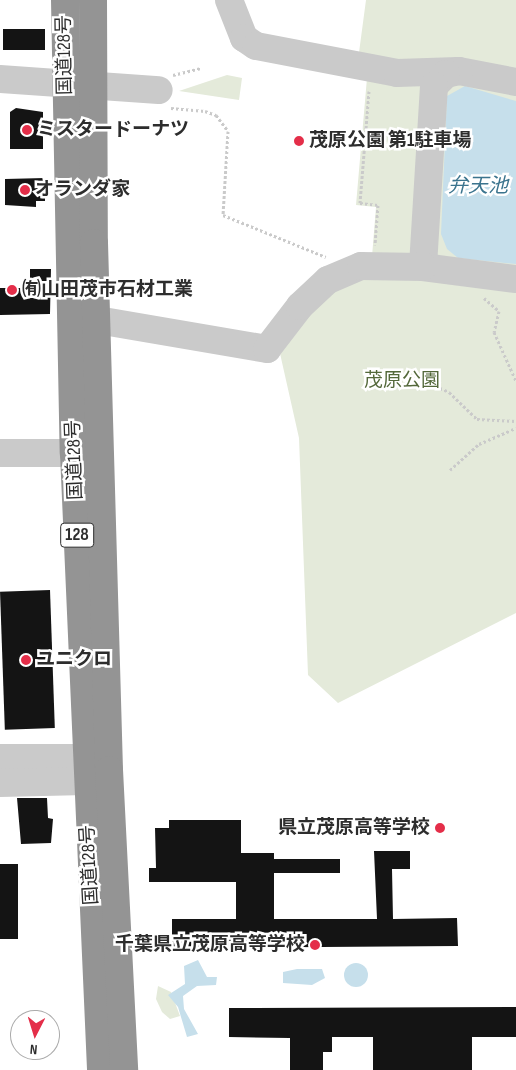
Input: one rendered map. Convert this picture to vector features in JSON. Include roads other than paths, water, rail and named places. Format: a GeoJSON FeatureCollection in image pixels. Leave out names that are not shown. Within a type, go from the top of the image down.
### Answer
{"type":"FeatureCollection","features":[{"type":"Feature","properties":{"kind":"highway","name":"国道128号"},"geometry":{"type":"LineString","coordinates":[[65,0],[65,80],[84,316],[101,1070]]}},
{"type":"Feature","properties":{"kind":"highway","name":"国道128号"},"geometry":{"type":"LineString","coordinates":[[92,0],[94,82],[84,316],[74,453],[93,770],[124,1070]]}},
{"type":"Feature","properties":{"kind":"street"},"geometry":{"type":"LineString","coordinates":[[229,0],[244,38],[256,46],[397,73],[460,71],[516,82]]}},
{"type":"Feature","properties":{"kind":"street"},"geometry":{"type":"LineString","coordinates":[[423,267],[431,99],[438,78],[460,71]]}},
{"type":"Feature","properties":{"kind":"street"},"geometry":{"type":"LineString","coordinates":[[0,79],[94,82],[164,91]]}},
{"type":"Feature","properties":{"kind":"street"},"geometry":{"type":"LineString","coordinates":[[84,316],[267,349],[300,306],[328,280],[360,266],[423,267],[465,274],[516,279]]}},
{"type":"Feature","properties":{"kind":"street"},"geometry":{"type":"LineString","coordinates":[[0,453],[74,453]]}},
{"type":"Feature","properties":{"kind":"street"},"geometry":{"type":"LineString","coordinates":[[0,758],[93,770]]}},
{"type":"Feature","properties":{"kind":"street"},"geometry":{"type":"LineString","coordinates":[[0,784],[93,770]]}},
{"type":"Feature","properties":{"kind":"water","name":"弁天池"},"geometry":{"type":"Polygon","coordinates":[[[465,86],[516,101],[516,264],[458,258],[447,249],[441,234],[447,96],[465,86]]]}},
{"type":"Feature","properties":{"kind":"water"},"geometry":{"type":"Polygon","coordinates":[[[198,960],[207,977],[217,977],[216,985],[197,986],[183,996],[184,1009],[198,1034],[187,1037],[178,1007],[168,995],[185,984],[184,966],[198,960]]]}},
{"type":"Feature","properties":{"kind":"water"},"geometry":{"type":"Polygon","coordinates":[[[356,963],[361,964],[367,970],[367,980],[361,986],[356,987],[351,986],[345,980],[344,975],[345,970],[351,964],[356,963]]]}},
{"type":"Feature","properties":{"kind":"water"},"geometry":{"type":"Polygon","coordinates":[[[297,969],[322,969],[325,978],[312,985],[283,983],[283,972],[297,969]]]}},
{"type":"Feature","properties":{"kind":"place","name":"ミスタードーナツ"},"geometry":{"type":"Point","coordinates":[27,130]}},
{"type":"Feature","properties":{"kind":"place","name":"茂原公園 第1駐車場"},"geometry":{"type":"Point","coordinates":[299,141]}},
{"type":"Feature","properties":{"kind":"place","name":"オランダ家"},"geometry":{"type":"Point","coordinates":[25,190]}},
{"type":"Feature","properties":{"kind":"place","name":"㈲山田茂市石材工業"},"geometry":{"type":"Point","coordinates":[12,290]}},
{"type":"Feature","properties":{"kind":"place","name":"ユニクロ"},"geometry":{"type":"Point","coordinates":[26,660]}},
{"type":"Feature","properties":{"kind":"place","name":"県立茂原高等学校"},"geometry":{"type":"Point","coordinates":[440,828]}},
{"type":"Feature","properties":{"kind":"place","name":"千葉県立茂原高等学校"},"geometry":{"type":"Point","coordinates":[315,945]}},
{"type":"Feature","properties":{"kind":"park label","name":"茂原公園"},"geometry":{"type":"Point","coordinates":[402,381]}}]}
